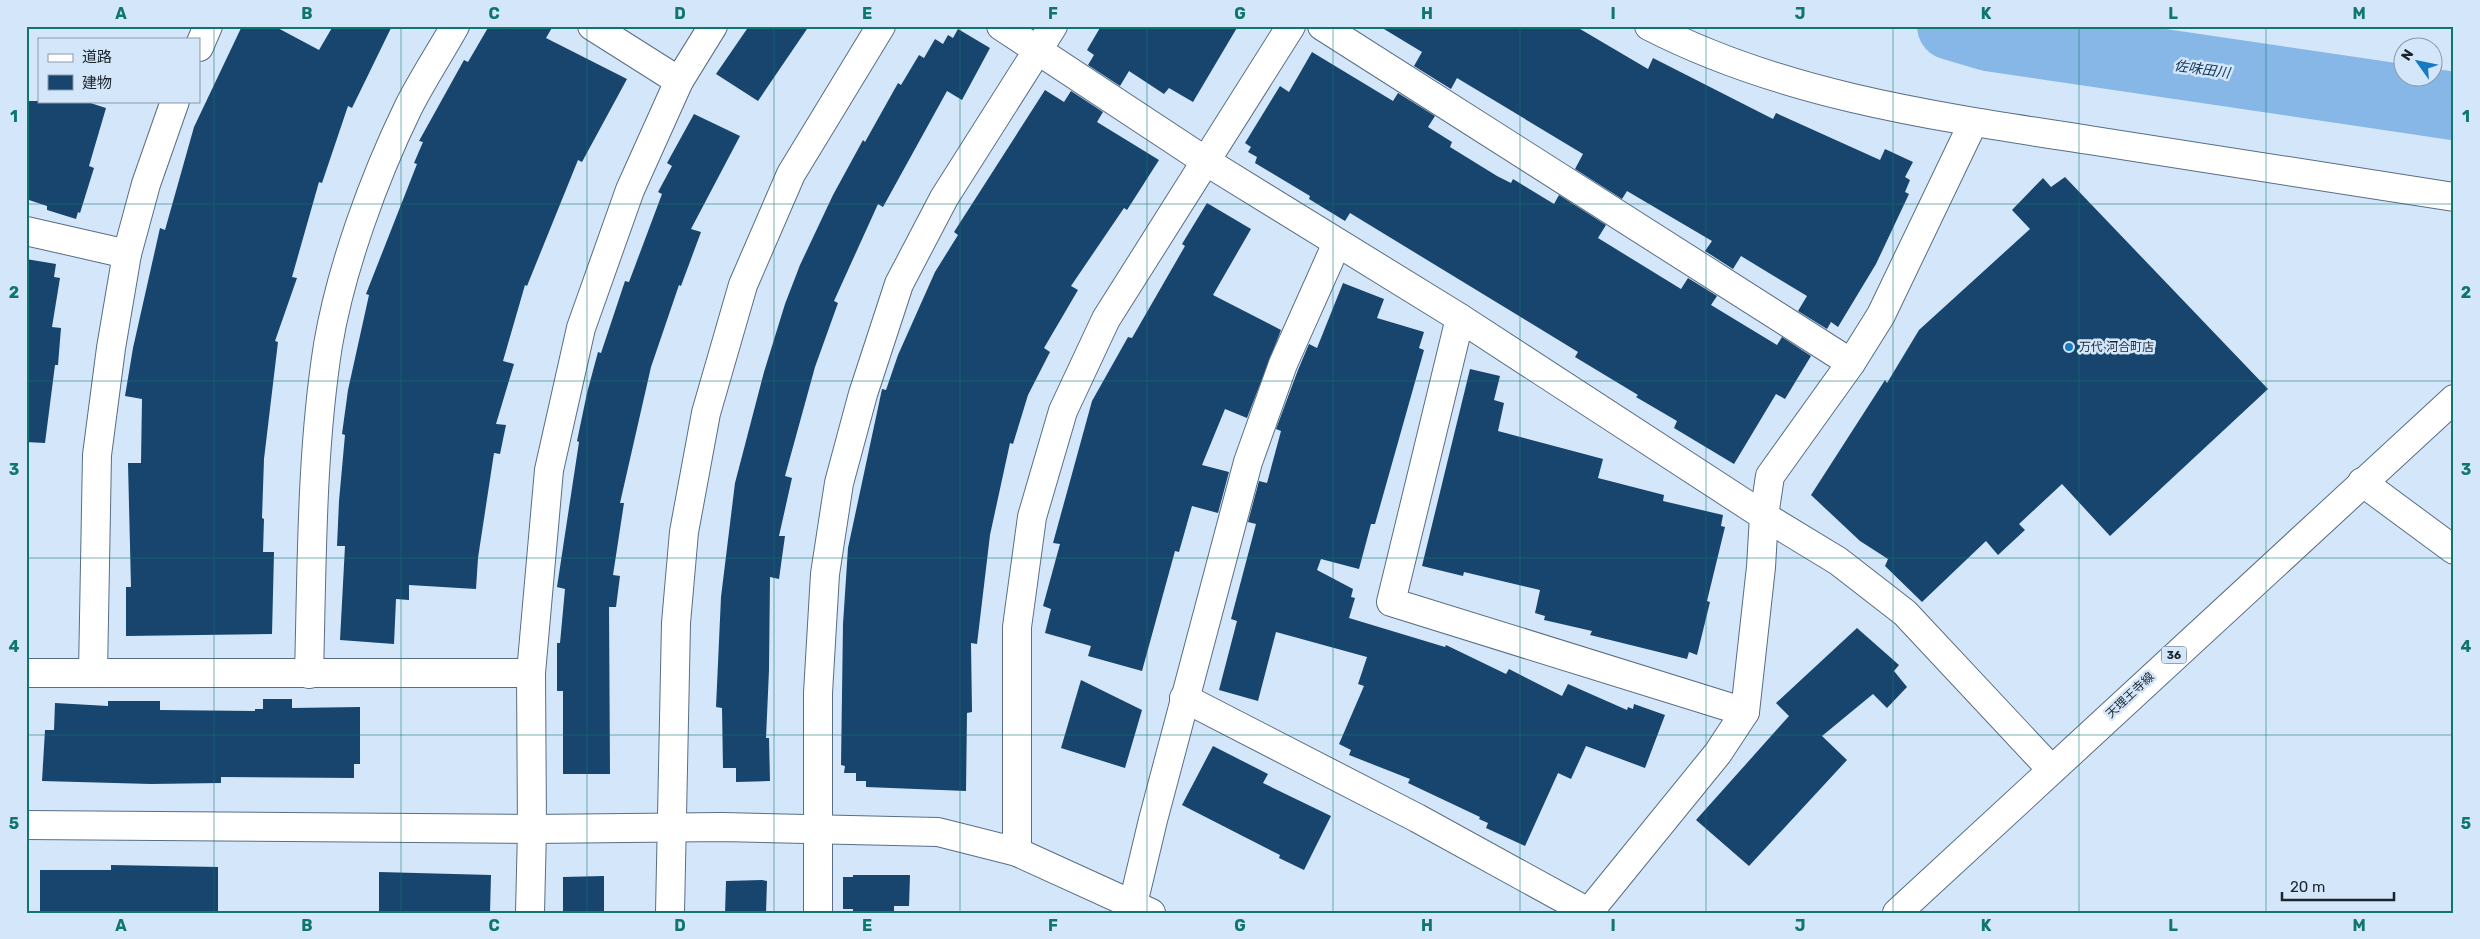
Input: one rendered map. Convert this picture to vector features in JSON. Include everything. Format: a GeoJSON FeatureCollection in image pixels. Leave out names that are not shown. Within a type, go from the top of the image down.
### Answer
{"type":"FeatureCollection","features":[{"type":"Feature","properties":{"kind":"street"},"geometry":{"type":"LineString","coordinates":[[200,45],[208,26]]}},
{"type":"Feature","properties":{"kind":"street"},"geometry":{"type":"LineString","coordinates":[[309,674],[317,435],[328,343],[349,259],[375,187],[409,108],[456,26]]}},
{"type":"Feature","properties":{"kind":"street"},"geometry":{"type":"LineString","coordinates":[[592,26],[679,81]]}},
{"type":"Feature","properties":{"kind":"street"},"geometry":{"type":"LineString","coordinates":[[530,913],[532,829],[531,673],[549,470],[581,328],[630,190],[679,81],[713,26]]}},
{"type":"Feature","properties":{"kind":"street"},"geometry":{"type":"LineString","coordinates":[[670,913],[670,828],[676,623],[684,532],[706,413],[742,285],[790,174],[881,26]]}},
{"type":"Feature","properties":{"kind":"street"},"geometry":{"type":"LineString","coordinates":[[1001,26],[1207,162],[1337,244],[1460,318],[1838,562],[1905,614],[2050,769]]}},
{"type":"Feature","properties":{"kind":"street"},"geometry":{"type":"LineString","coordinates":[[818,913],[818,693],[825,574],[839,483],[863,394],[899,284],[944,198],[1053,26]]}},
{"type":"Feature","properties":{"kind":"street"},"geometry":{"type":"LineString","coordinates":[[1017,852],[1017,627],[1032,517],[1063,411],[1106,319],[1207,162],[1291,26]]}},
{"type":"Feature","properties":{"kind":"street"},"geometry":{"type":"LineString","coordinates":[[1322,26],[1851,363]]}},
{"type":"Feature","properties":{"kind":"street"},"geometry":{"type":"LineString","coordinates":[[1649,26],[1687,46],[1816,90],[1973,122],[2454,197]]}},
{"type":"Feature","properties":{"kind":"street"},"geometry":{"type":"LineString","coordinates":[[93,673],[97,455],[111,348],[127,254],[146,184],[175,102]]}},
{"type":"Feature","properties":{"kind":"street"},"geometry":{"type":"LineString","coordinates":[[1184,698],[1417,818],[1588,912],[1718,754],[1745,712],[1764,516],[1770,476],[1851,363],[1881,315],[1973,122]]}},
{"type":"Feature","properties":{"kind":"street"},"geometry":{"type":"LineString","coordinates":[[26,231],[127,254]]}},
{"type":"Feature","properties":{"kind":"street"},"geometry":{"type":"LineString","coordinates":[[26,825],[532,829],[670,828],[938,832],[1017,852],[1142,908],[1184,698],[1248,462],[1283,364],[1337,244]]}},
{"type":"Feature","properties":{"kind":"street"},"geometry":{"type":"LineString","coordinates":[[1460,318],[1391,602],[1745,712]]}},
{"type":"Feature","properties":{"kind":"street","name":"天理王寺線"},"geometry":{"type":"LineString","coordinates":[[1897,913],[2050,769],[2454,399]]}},
{"type":"Feature","properties":{"kind":"street"},"geometry":{"type":"LineString","coordinates":[[2362,482],[2454,550]]}},
{"type":"Feature","properties":{"kind":"street"},"geometry":{"type":"LineString","coordinates":[[26,673],[531,673]]}},
{"type":"Feature","properties":{"kind":"building"},"geometry":{"type":"Polygon","coordinates":[[[242,26],[274,26],[319,50],[333,26],[392,26],[352,108],[348,106],[322,183],[319,182],[292,277],[297,278],[275,341],[278,342],[264,459],[262,518],[264,519],[263,552],[274,552],[272,634],[126,636],[126,587],[131,587],[128,463],[141,463],[142,399],[125,396],[133,348],[160,228],[165,230],[194,127],[242,26]]]}},
{"type":"Feature","properties":{"kind":"building"},"geometry":{"type":"Polygon","coordinates":[[[489,26],[553,26],[546,38],[627,79],[582,162],[578,160],[527,286],[525,285],[503,361],[514,364],[496,424],[506,425],[500,454],[494,453],[478,558],[476,589],[409,585],[409,600],[396,599],[394,644],[340,640],[345,546],[337,546],[345,435],[342,434],[348,390],[369,295],[366,294],[417,164],[414,163],[423,142],[419,141],[464,60],[468,62],[489,26]]]}},
{"type":"Feature","properties":{"kind":"building"},"geometry":{"type":"Polygon","coordinates":[[[749,26],[809,26],[758,101],[716,74],[749,26]]]}},
{"type":"Feature","properties":{"kind":"building"},"geometry":{"type":"Polygon","coordinates":[[[1101,26],[1238,26],[1193,102],[1169,88],[1164,94],[1129,71],[1120,86],[1088,65],[1094,55],[1087,50],[1101,26]]]}},
{"type":"Feature","properties":{"kind":"building"},"geometry":{"type":"Polygon","coordinates":[[[1379,26],[1575,26],[1648,69],[1653,58],[1773,119],[1776,113],[1880,160],[1885,149],[1913,162],[1905,177],[1910,180],[1905,192],[1909,194],[1876,264],[1838,327],[1831,322],[1827,329],[1798,311],[1807,296],[1741,256],[1733,269],[1705,251],[1712,241],[1627,191],[1622,199],[1575,169],[1583,154],[1457,78],[1451,89],[1414,66],[1422,52],[1379,26]]]}},
{"type":"Feature","properties":{"kind":"building"},"geometry":{"type":"Polygon","coordinates":[[[958,29],[990,48],[962,100],[947,91],[883,207],[878,204],[834,301],[838,303],[815,367],[785,476],[792,478],[779,536],[785,536],[779,579],[770,577],[766,738],[769,738],[770,781],[736,782],[736,768],[723,768],[722,708],[716,707],[721,597],[735,483],[764,372],[785,304],[800,265],[833,195],[863,140],[865,142],[898,83],[901,85],[919,55],[924,58],[935,39],[943,44],[948,35],[953,38],[958,29]]]}},
{"type":"Feature","properties":{"kind":"building"},"geometry":{"type":"Polygon","coordinates":[[[1312,52],[1393,101],[1398,93],[1435,116],[1428,127],[1452,142],[1450,147],[1497,176],[1511,183],[1513,179],[1554,204],[1559,195],[1606,225],[1598,238],[1681,289],[1688,278],[1717,296],[1711,305],[1777,345],[1782,337],[1811,356],[1785,399],[1776,394],[1734,464],[1674,428],[1677,421],[1575,357],[1578,352],[1350,213],[1345,221],[1309,199],[1310,196],[1255,163],[1257,157],[1248,152],[1251,147],[1245,143],[1280,86],[1289,92],[1312,52]]]}},
{"type":"Feature","properties":{"kind":"building"},"geometry":{"type":"Polygon","coordinates":[[[1045,90],[1064,102],[1071,91],[1103,112],[1097,122],[1159,160],[1127,210],[1124,208],[1071,286],[1078,290],[1044,348],[1050,352],[1028,395],[1013,444],[1010,443],[990,535],[977,644],[971,643],[972,712],[967,713],[966,791],[866,787],[866,781],[856,781],[856,773],[844,773],[845,766],[841,765],[843,624],[848,548],[882,389],[886,390],[898,355],[935,272],[958,235],[954,232],[1045,90]]]}},
{"type":"Feature","properties":{"kind":"building"},"geometry":{"type":"Polygon","coordinates":[[[26,101],[87,102],[106,108],[89,166],[94,168],[80,213],[78,212],[76,219],[47,210],[47,206],[26,199],[26,101]]]}},
{"type":"Feature","properties":{"kind":"building"},"geometry":{"type":"Polygon","coordinates":[[[694,114],[740,136],[691,229],[701,232],[681,286],[679,285],[651,367],[620,503],[624,503],[613,575],[620,576],[616,607],[609,607],[610,774],[563,774],[563,691],[557,691],[557,643],[560,643],[565,589],[557,587],[579,442],[577,441],[598,352],[601,353],[625,281],[629,282],[662,194],[658,192],[672,166],[667,163],[694,114]]]}},
{"type":"Feature","properties":{"kind":"building","name":"万代 河合町店"},"geometry":{"type":"Polygon","coordinates":[[[2065,177],[2268,389],[2110,536],[2062,484],[2019,524],[2025,530],[1998,555],[1986,541],[1922,602],[1885,566],[1888,559],[1860,541],[1811,495],[1885,380],[1887,383],[1919,330],[2030,229],[2012,210],[2043,178],[2051,187],[2065,177]]]}},
{"type":"Feature","properties":{"kind":"building"},"geometry":{"type":"Polygon","coordinates":[[[1207,203],[1251,229],[1213,295],[1281,330],[1247,418],[1225,409],[1202,465],[1229,472],[1218,513],[1192,506],[1179,552],[1175,551],[1142,671],[1088,656],[1091,646],[1045,633],[1051,609],[1043,606],[1060,544],[1053,543],[1092,401],[1128,337],[1132,338],[1185,246],[1182,244],[1207,203]]]}},
{"type":"Feature","properties":{"kind":"building"},"geometry":{"type":"Polygon","coordinates":[[[26,259],[56,264],[54,277],[60,278],[52,327],[61,328],[58,365],[55,365],[45,443],[26,442],[26,259]]]}},
{"type":"Feature","properties":{"kind":"building"},"geometry":{"type":"Polygon","coordinates":[[[1343,283],[1384,299],[1377,318],[1424,332],[1419,348],[1424,350],[1375,524],[1371,524],[1359,569],[1321,559],[1317,570],[1353,589],[1351,597],[1355,598],[1349,618],[1445,647],[1446,645],[1506,674],[1509,669],[1562,696],[1568,684],[1627,710],[1628,707],[1633,709],[1634,704],[1665,715],[1645,768],[1586,746],[1571,779],[1558,773],[1525,846],[1486,828],[1488,823],[1479,819],[1480,817],[1408,783],[1410,779],[1349,755],[1351,750],[1339,744],[1364,686],[1358,684],[1367,657],[1276,632],[1258,701],[1219,690],[1237,621],[1231,619],[1256,524],[1248,522],[1259,481],[1267,483],[1281,431],[1276,429],[1298,370],[1309,344],[1317,348],[1343,283]]]}},
{"type":"Feature","properties":{"kind":"building"},"geometry":{"type":"Polygon","coordinates":[[[1470,369],[1500,376],[1494,400],[1504,403],[1498,431],[1603,459],[1598,478],[1664,495],[1663,501],[1723,515],[1721,526],[1725,527],[1707,601],[1710,602],[1697,655],[1689,652],[1687,659],[1590,635],[1592,631],[1544,620],[1545,616],[1535,613],[1540,590],[1464,572],[1463,576],[1422,566],[1470,369]]]}},
{"type":"Feature","properties":{"kind":"building"},"geometry":{"type":"Polygon","coordinates":[[[1857,628],[1899,665],[1894,671],[1907,687],[1887,708],[1873,694],[1822,736],[1847,760],[1749,866],[1696,820],[1789,716],[1776,703],[1857,628]]]}},
{"type":"Feature","properties":{"kind":"building"},"geometry":{"type":"Polygon","coordinates":[[[1081,680],[1142,710],[1125,768],[1061,748],[1081,680]]]}},
{"type":"Feature","properties":{"kind":"building"},"geometry":{"type":"Polygon","coordinates":[[[263,699],[292,699],[292,708],[360,707],[360,764],[354,764],[354,778],[221,777],[221,783],[151,784],[42,781],[45,730],[54,730],[55,703],[108,706],[108,701],[160,701],[160,710],[255,711],[255,709],[263,709],[263,699]]]}},
{"type":"Feature","properties":{"kind":"building"},"geometry":{"type":"Polygon","coordinates":[[[1213,746],[1268,774],[1263,783],[1331,816],[1304,870],[1279,858],[1280,855],[1182,805],[1213,746]]]}},
{"type":"Feature","properties":{"kind":"building"},"geometry":{"type":"Polygon","coordinates":[[[111,865],[218,867],[218,913],[40,913],[40,870],[111,870],[111,865]]]}},
{"type":"Feature","properties":{"kind":"building"},"geometry":{"type":"Polygon","coordinates":[[[379,872],[491,875],[490,913],[379,913],[379,872]]]}},
{"type":"Feature","properties":{"kind":"building"},"geometry":{"type":"Polygon","coordinates":[[[853,875],[910,875],[909,906],[894,906],[894,913],[853,913],[853,909],[843,909],[843,877],[853,877],[853,875]]]}},
{"type":"Feature","properties":{"kind":"building"},"geometry":{"type":"Polygon","coordinates":[[[604,876],[604,913],[563,913],[563,877],[604,876]]]}},
{"type":"Feature","properties":{"kind":"building"},"geometry":{"type":"Polygon","coordinates":[[[726,881],[767,881],[766,913],[725,913],[726,881]]]}},
{"type":"Feature","properties":{"kind":"waterway","name":"佐味田川"},"geometry":{"type":"LineString","coordinates":[[1951,26],[1988,37],[2454,106]]}},
{"type":"Feature","properties":{"kind":"place","name":"万代 河合町店"},"geometry":{"type":"Point","coordinates":[2069,347]}}]}
